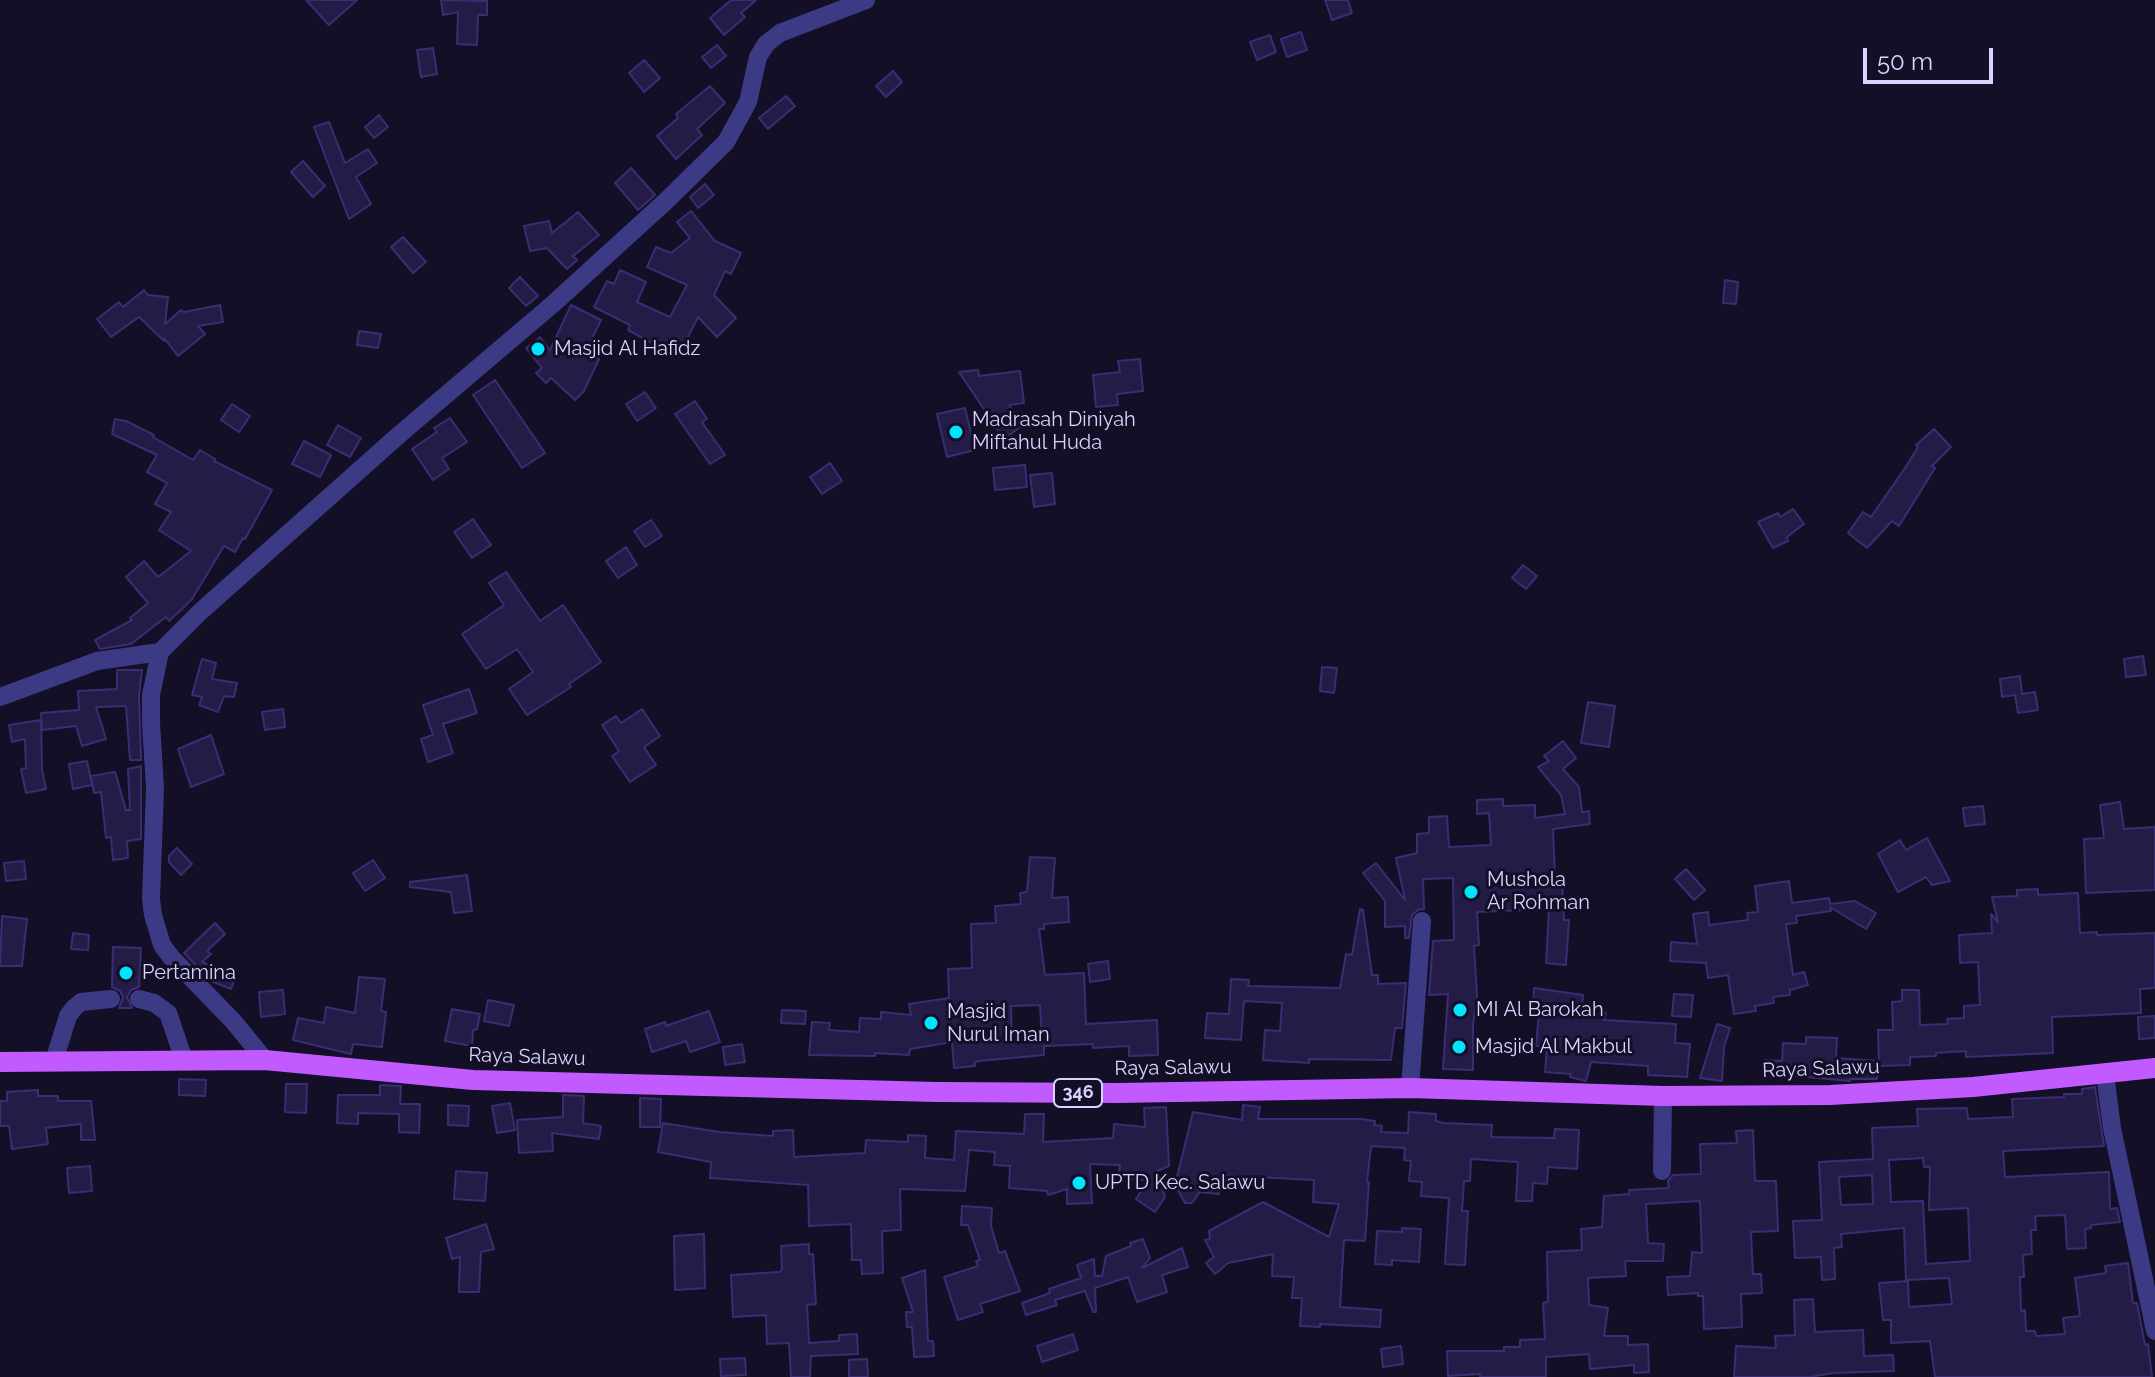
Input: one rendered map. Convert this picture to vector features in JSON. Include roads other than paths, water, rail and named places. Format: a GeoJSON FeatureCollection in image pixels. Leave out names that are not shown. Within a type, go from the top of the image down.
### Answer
{"type":"FeatureCollection","features":[{"type":"Feature","properties":{"kind":"main road","name":"Raya Salawu"},"geometry":{"type":"LineString","coordinates":[[0,1062],[265,1060],[473,1080],[936,1092],[1118,1093],[1410,1088],[1663,1096],[1830,1095],[1973,1087],[2155,1068]]}},
{"type":"Feature","properties":{"kind":"street"},"geometry":{"type":"LineString","coordinates":[[265,1060],[233,1021],[171,957],[162,945],[153,915],[155,788],[151,723],[153,683],[160,652],[200,612],[388,444],[553,304],[726,142],[748,102],[758,57],[766,44],[780,33],[866,0]]}},
{"type":"Feature","properties":{"kind":"street"},"geometry":{"type":"LineString","coordinates":[[0,697],[97,661],[160,652]]}},
{"type":"Feature","properties":{"kind":"street"},"geometry":{"type":"LineString","coordinates":[[1410,1088],[1422,921]]}},
{"type":"Feature","properties":{"kind":"street"},"geometry":{"type":"LineString","coordinates":[[54,1061],[68,1016],[74,1008],[88,1001],[111,999]]}},
{"type":"Feature","properties":{"kind":"street"},"geometry":{"type":"LineString","coordinates":[[139,999],[154,1003],[168,1013],[184,1060]]}},
{"type":"Feature","properties":{"kind":"street"},"geometry":{"type":"LineString","coordinates":[[2105,1074],[2112,1128],[2155,1331]]}},
{"type":"Feature","properties":{"kind":"street"},"geometry":{"type":"LineString","coordinates":[[1662,1171],[1663,1096]]}},
{"type":"Feature","properties":{"kind":"place","name":"Masjid Al Hafidz"},"geometry":{"type":"Point","coordinates":[538,349]}},
{"type":"Feature","properties":{"kind":"place","name":"Madrasah Diniyah Miftahul Huda"},"geometry":{"type":"Point","coordinates":[956,432]}},
{"type":"Feature","properties":{"kind":"place","name":"Mushola Ar Rohman"},"geometry":{"type":"Point","coordinates":[1471,892]}},
{"type":"Feature","properties":{"kind":"place","name":"Pertamina"},"geometry":{"type":"Point","coordinates":[126,973]}},
{"type":"Feature","properties":{"kind":"place","name":"MI Al Barokah"},"geometry":{"type":"Point","coordinates":[1460,1010]}},
{"type":"Feature","properties":{"kind":"place","name":"Masjid Nurul Iman"},"geometry":{"type":"Point","coordinates":[931,1023]}},
{"type":"Feature","properties":{"kind":"place","name":"Masjid Al Makbul"},"geometry":{"type":"Point","coordinates":[1459,1047]}},
{"type":"Feature","properties":{"kind":"place","name":"UPTD Kec. Salawu"},"geometry":{"type":"Point","coordinates":[1079,1183]}}]}
